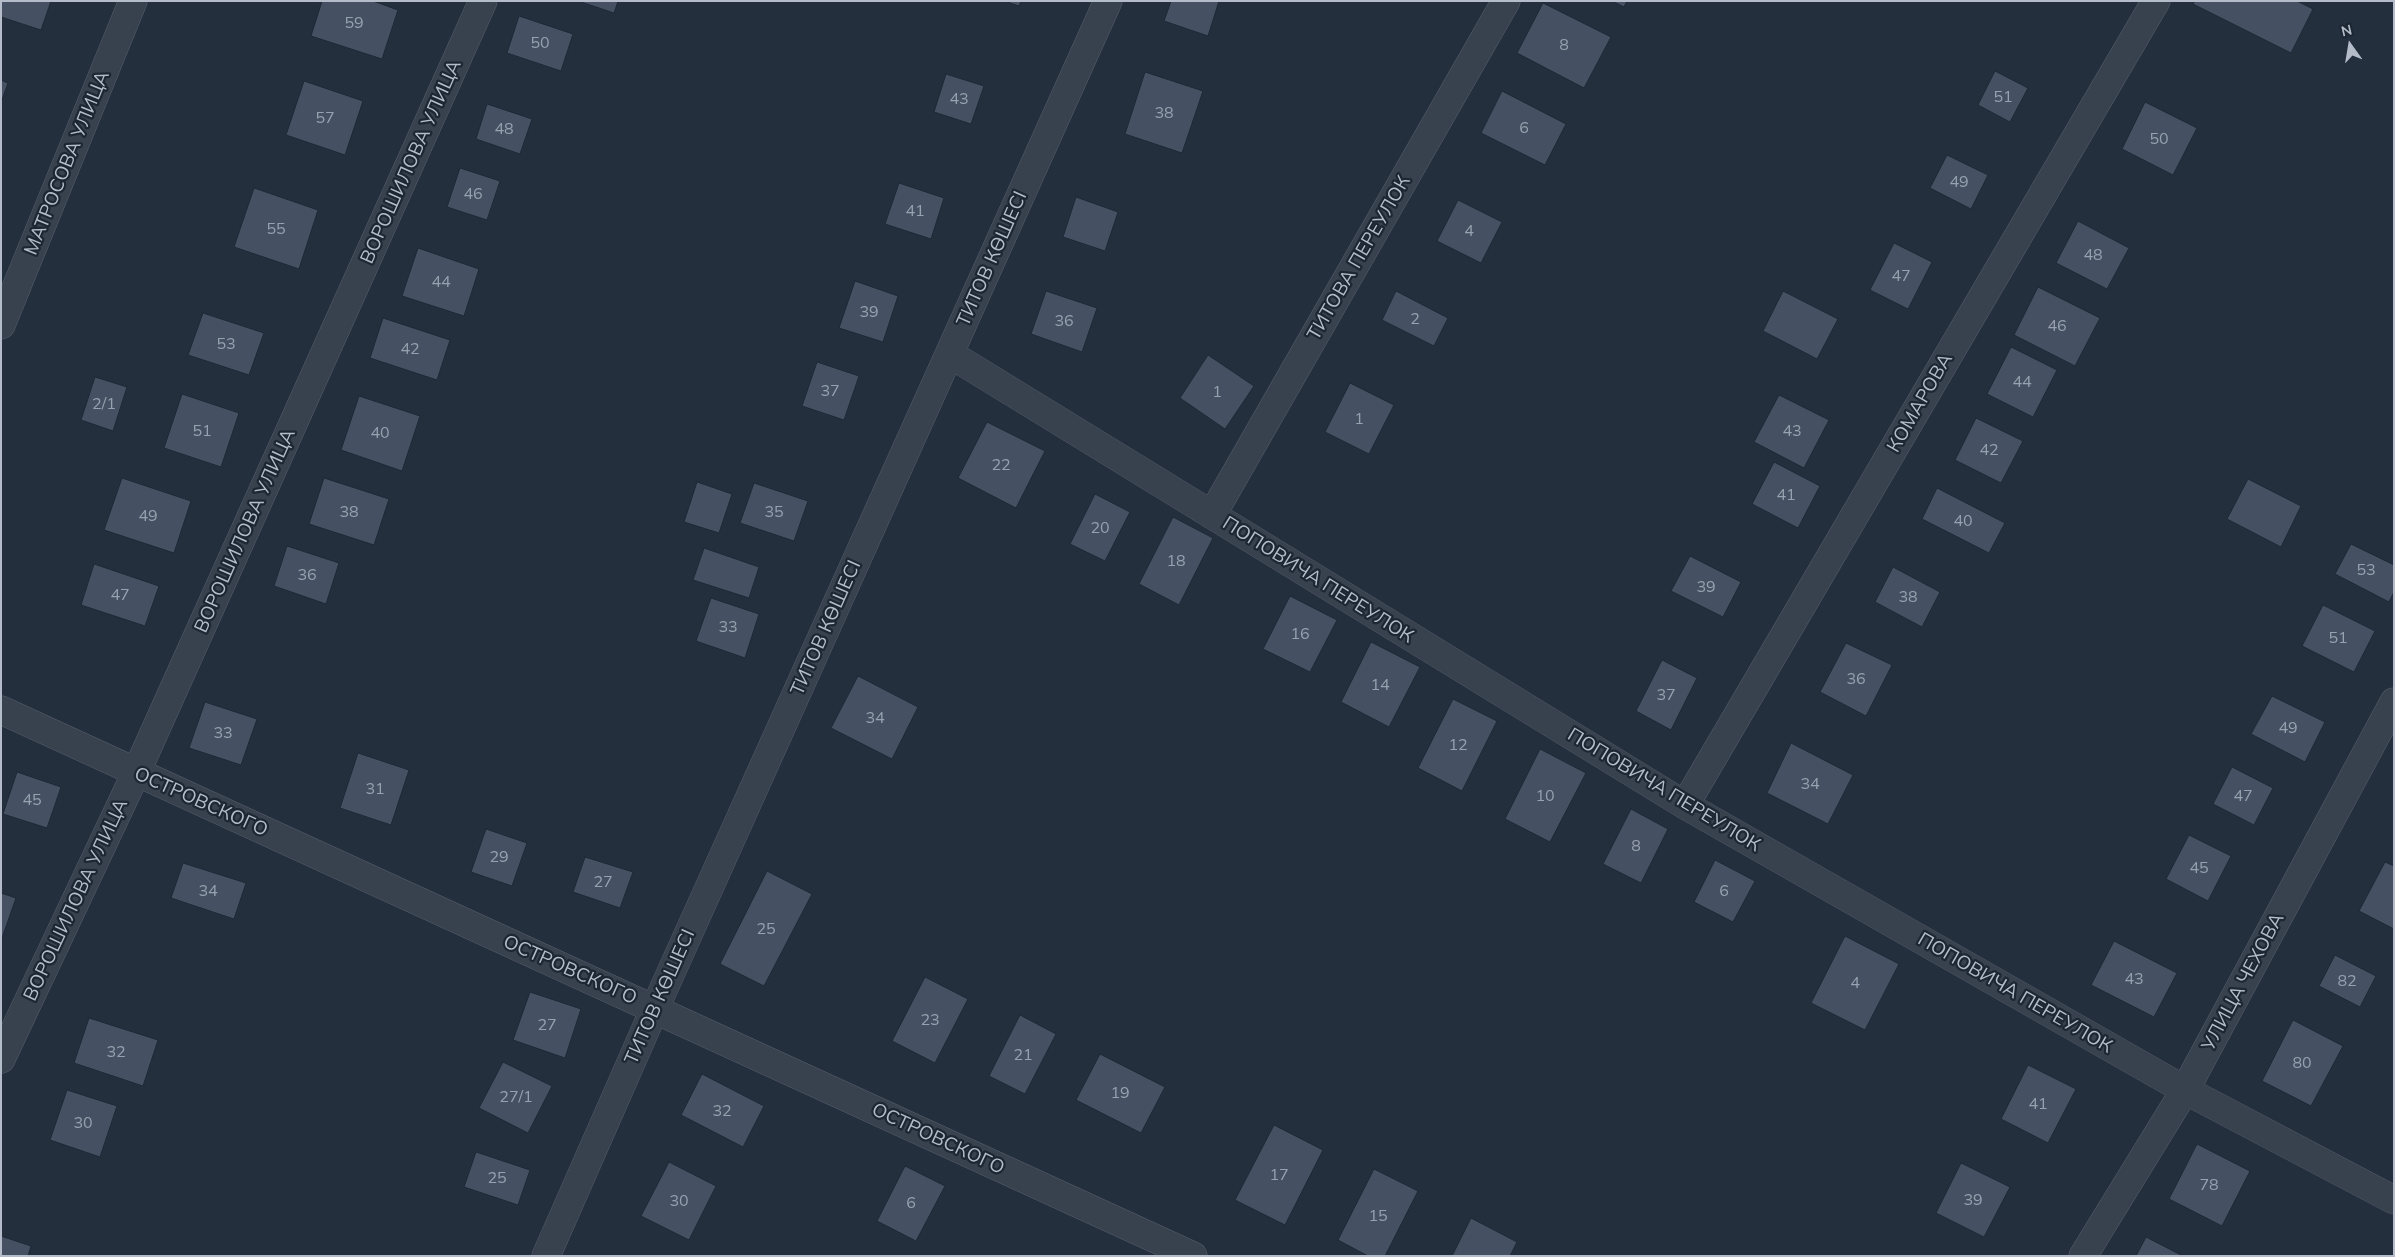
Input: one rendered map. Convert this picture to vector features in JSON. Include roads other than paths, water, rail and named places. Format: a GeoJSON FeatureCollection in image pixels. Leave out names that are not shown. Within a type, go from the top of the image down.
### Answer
{"type":"FeatureCollection","features":[{"type":"Feature","properties":{"kind":"street","name":"МАТРОСОВА УЛИЦА"},"geometry":{"type":"LineString","coordinates":[[1,325],[132,1]]}},
{"type":"Feature","properties":{"kind":"street","name":"ВОРОШИЛОВА УЛИЦА"},"geometry":{"type":"LineString","coordinates":[[1,1059],[136,773],[483,1]]}},
{"type":"Feature","properties":{"kind":"street","name":"ТИТОВ КӨШЕСІ"},"geometry":{"type":"LineString","coordinates":[[546,1256],[654,1008],[1108,1]]}},
{"type":"Feature","properties":{"kind":"street","name":"ТИТОВА ПЕРЕУЛОК"},"geometry":{"type":"LineString","coordinates":[[1212,515],[1506,1]]}},
{"type":"Feature","properties":{"kind":"street","name":"КОМАРОВА"},"geometry":{"type":"LineString","coordinates":[[1685,804],[2156,1]]}},
{"type":"Feature","properties":{"kind":"street","name":"ПОПОВИЧА ПЕРЕУЛОК"},"geometry":{"type":"LineString","coordinates":[[950,354],[1685,804],[2185,1090],[2394,1200]]}},
{"type":"Feature","properties":{"kind":"street","name":"УЛИЦА ЧЕХОВА"},"geometry":{"type":"LineString","coordinates":[[2083,1256],[2185,1090],[2394,702]]}},
{"type":"Feature","properties":{"kind":"street","name":"ОСТРОВСКОГО"},"geometry":{"type":"LineString","coordinates":[[1,710],[1193,1256]]}}]}
